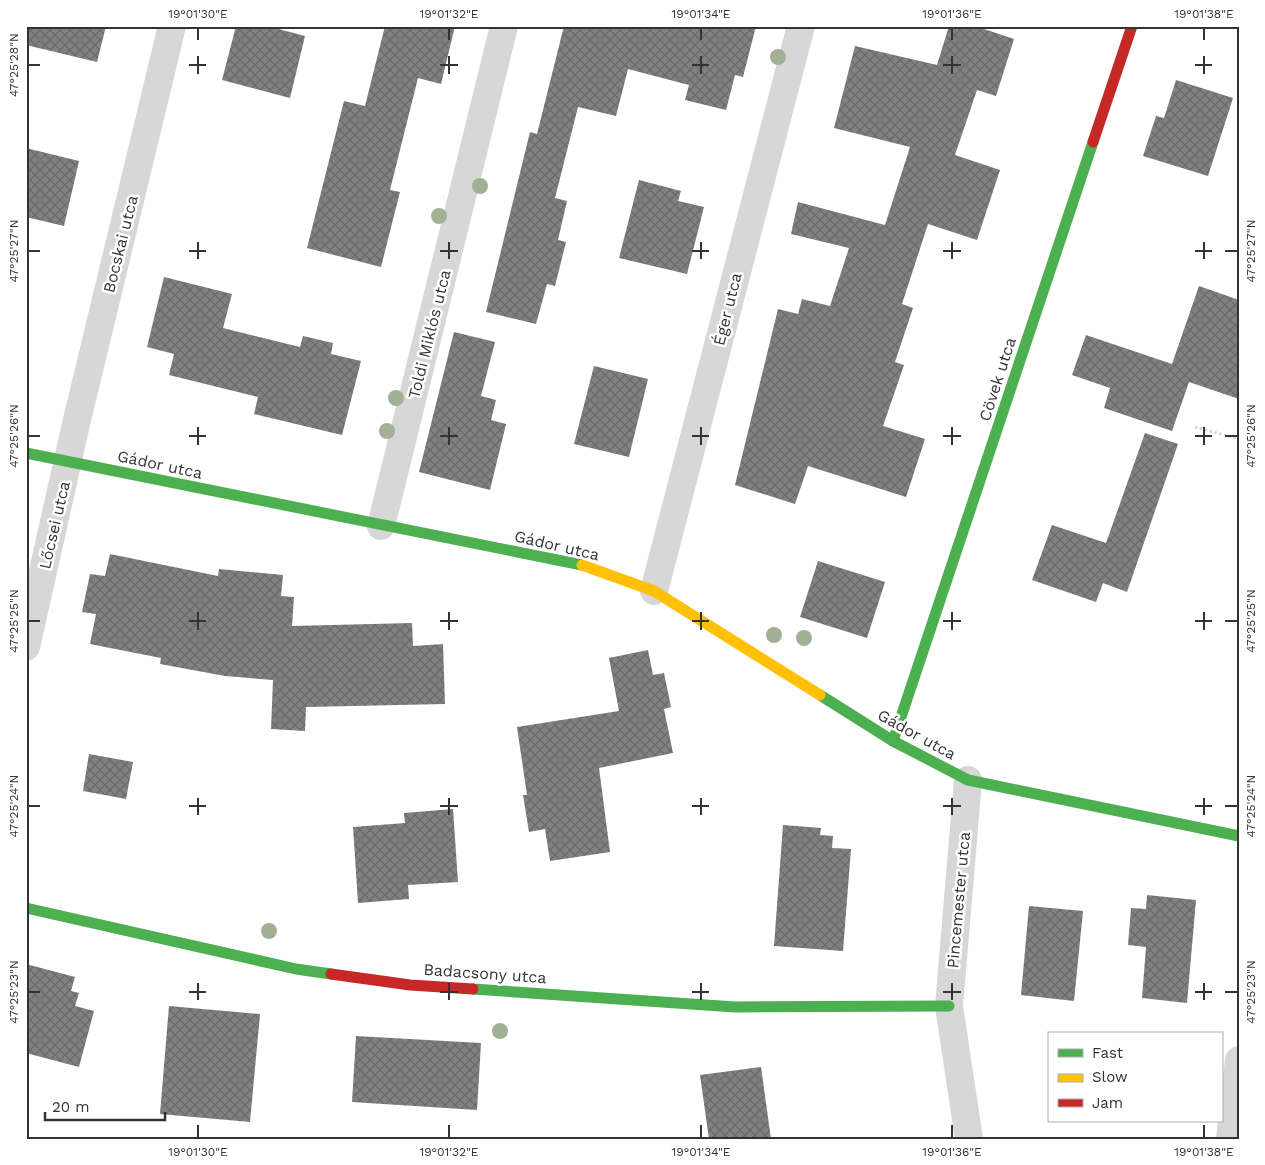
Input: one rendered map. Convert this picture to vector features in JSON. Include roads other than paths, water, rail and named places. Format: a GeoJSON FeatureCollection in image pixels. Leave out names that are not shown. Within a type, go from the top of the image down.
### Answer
{"type":"FeatureCollection","features":[{"type":"Feature","properties":{"kind":"street","name":"Bocskai utca"},"geometry":{"type":"LineString","coordinates":[[68,461],[172,26]]}},
{"type":"Feature","properties":{"kind":"street","name":"Toldi Miklós utca"},"geometry":{"type":"LineString","coordinates":[[382,526],[504,26]]}},
{"type":"Feature","properties":{"kind":"street","name":"Éger utca"},"geometry":{"type":"LineString","coordinates":[[654,591],[800,26]]}},
{"type":"Feature","properties":{"kind":"street","name":"Cövek utca"},"geometry":{"type":"LineString","coordinates":[[893,741],[1132,26]]}},
{"type":"Feature","properties":{"kind":"street","name":"Gádor utca"},"geometry":{"type":"LineString","coordinates":[[26,453],[588,566],[654,591],[893,741],[968,780],[1239,836]]}},
{"type":"Feature","properties":{"kind":"street","name":"Lőcsei utca"},"geometry":{"type":"LineString","coordinates":[[26,647],[68,461]]}},
{"type":"Feature","properties":{"kind":"street","name":"Pincemester utca"},"geometry":{"type":"LineString","coordinates":[[968,780],[949,1006],[969,1139]]}},
{"type":"Feature","properties":{"kind":"street","name":"Badacsony utca"},"geometry":{"type":"LineString","coordinates":[[26,908],[296,969],[410,985],[736,1007],[949,1006]]}},
{"type":"Feature","properties":{"kind":"street"},"geometry":{"type":"LineString","coordinates":[[1230,1139],[1239,1060]]}}]}
